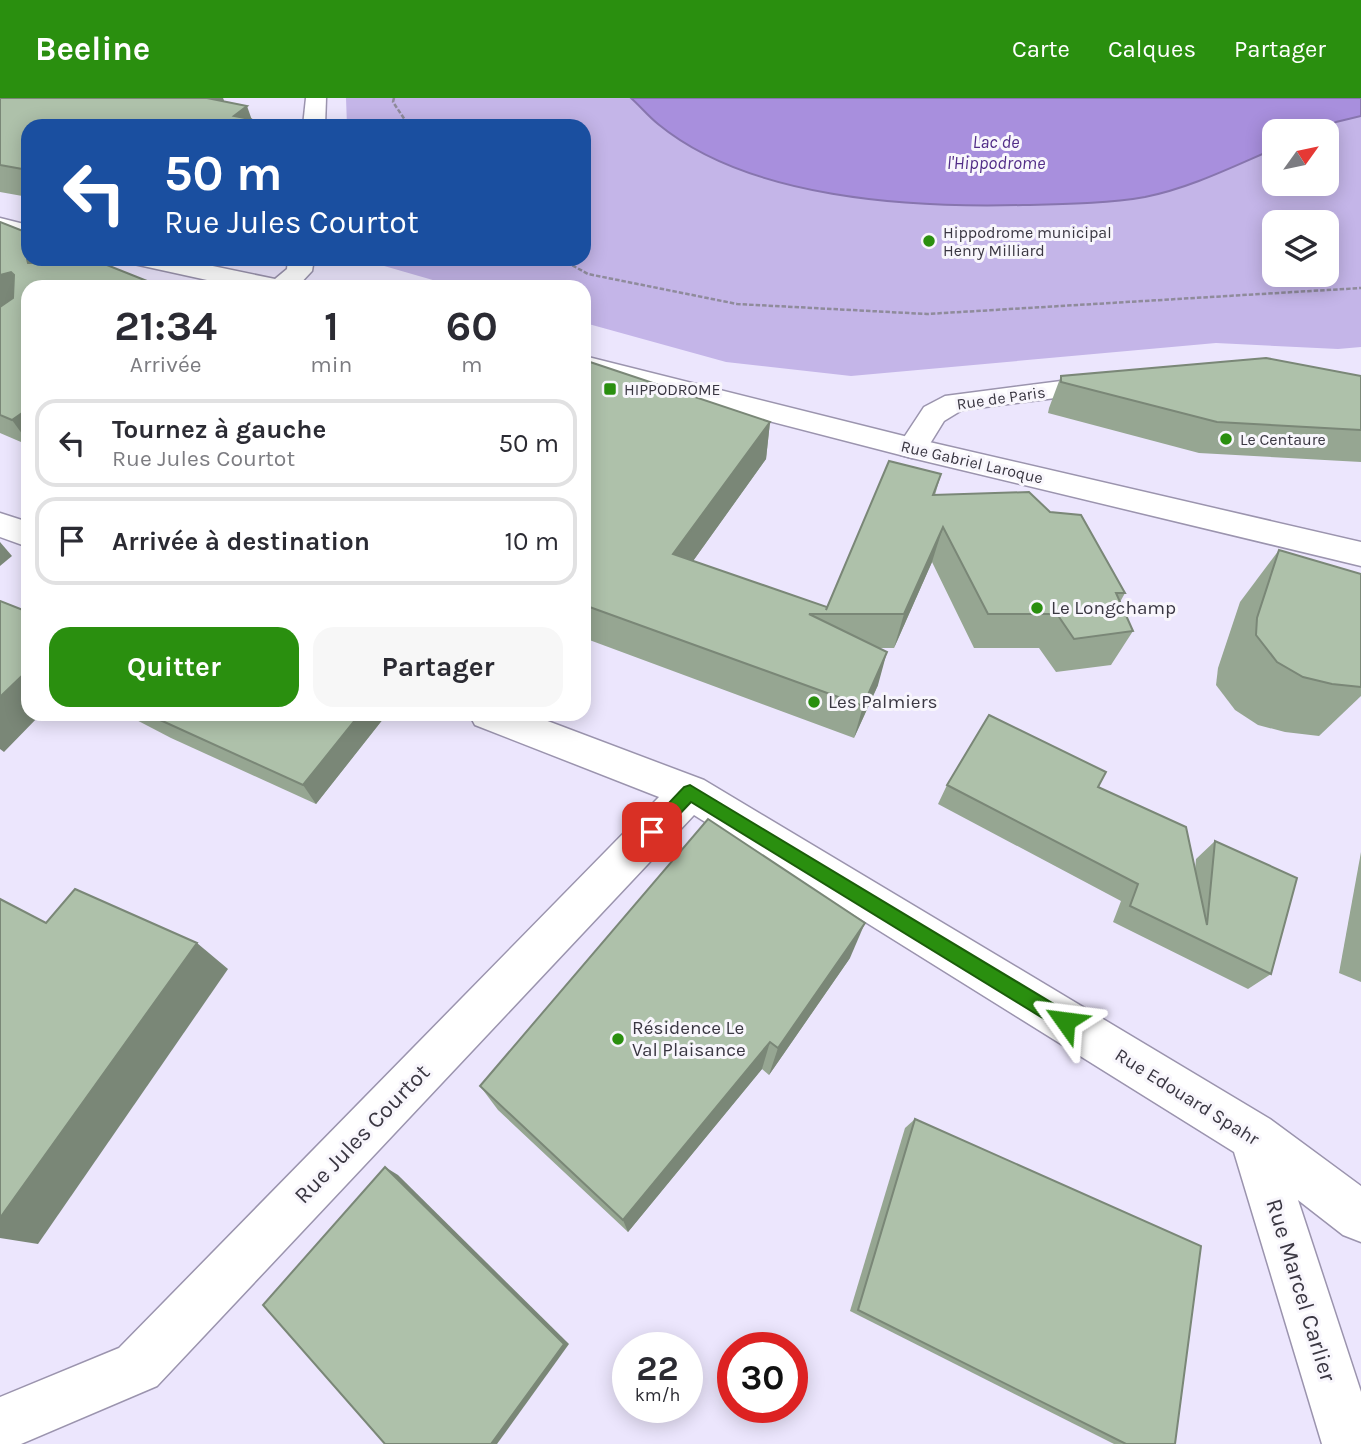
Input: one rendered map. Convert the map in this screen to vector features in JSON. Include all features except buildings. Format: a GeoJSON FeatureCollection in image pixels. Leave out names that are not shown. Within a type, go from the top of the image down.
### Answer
{"type":"FeatureCollection","features":[{"type":"Feature","properties":{"kind":"street"},"geometry":{"type":"LineString","coordinates":[[314,119],[316,98]]}},
{"type":"Feature","properties":{"kind":"street"},"geometry":{"type":"LineString","coordinates":[[0,225],[21,230]]}},
{"type":"Feature","properties":{"kind":"street"},"geometry":{"type":"LineString","coordinates":[[176,266],[242,280]]}},
{"type":"Feature","properties":{"kind":"street"},"geometry":{"type":"LineString","coordinates":[[289,280],[299,271],[300,266]]}},
{"type":"Feature","properties":{"kind":"street","name":"Rue Gabriel Laroque"},"geometry":{"type":"LineString","coordinates":[[591,366],[912,447],[1361,554]]}},
{"type":"Feature","properties":{"kind":"street","name":"Rue de Paris"},"geometry":{"type":"LineString","coordinates":[[912,447],[934,414],[955,402],[1130,382]]}},
{"type":"Feature","properties":{"kind":"street"},"geometry":{"type":"LineString","coordinates":[[0,524],[21,532]]}},
{"type":"Feature","properties":{"kind":"street","name":"Rue Edouard Spahr"},"geometry":{"type":"LineString","coordinates":[[506,721],[690,792],[1253,1136],[1361,1217]]}},
{"type":"Feature","properties":{"kind":"street","name":"Rue Jules Courtot"},"geometry":{"type":"LineString","coordinates":[[0,1425],[138,1367],[690,792]]}},
{"type":"Feature","properties":{"kind":"street","name":"Rue Marcel Carlier"},"geometry":{"type":"LineString","coordinates":[[1253,1136],[1350,1444]]}},
{"type":"Feature","properties":{"kind":"path"},"geometry":{"type":"LineString","coordinates":[[394,98],[393,102],[404,119]]}},
{"type":"Feature","properties":{"kind":"path"},"geometry":{"type":"LineString","coordinates":[[574,266],[588,274],[737,304],[927,314],[1361,288]]}},
{"type":"Feature","properties":{"kind":"shaded area","name":"Hippodrome municipal Henry Milliard"},"geometry":{"type":"Polygon","coordinates":[[[346,98],[1361,98],[1361,347],[1338,349],[1216,343],[851,376],[726,362],[591,325],[591,280],[433,280],[384,266],[591,266],[591,119],[347,119],[346,98]]]}},
{"type":"Feature","properties":{"kind":"water","name":"Lac de l'Hippodrome"},"geometry":{"type":"Polygon","coordinates":[[[631,98],[1361,98],[1361,116],[1339,121],[1339,119],[1262,119],[1262,154],[1178,188],[1130,199],[1054,204],[931,204],[832,194],[738,169],[695,149],[658,124],[631,98]]]}},
{"type":"Feature","properties":{"kind":"place","name":"Hippodrome municipal Henry Milliard"},"geometry":{"type":"Point","coordinates":[929,241]}},
{"type":"Feature","properties":{"kind":"place","name":"HIPPODROME"},"geometry":{"type":"Point","coordinates":[610,389]}},
{"type":"Feature","properties":{"kind":"place","name":"Le Centaure"},"geometry":{"type":"Point","coordinates":[1226,439]}},
{"type":"Feature","properties":{"kind":"place","name":"Le Longchamp"},"geometry":{"type":"Point","coordinates":[1037,608]}},
{"type":"Feature","properties":{"kind":"place","name":"Les Palmiers"},"geometry":{"type":"Point","coordinates":[814,702]}},
{"type":"Feature","properties":{"kind":"place","name":"Résidence Le Val Plaisance"},"geometry":{"type":"Point","coordinates":[618,1039]}},
{"type":"Feature","properties":{"kind":"route"},"geometry":{"type":"LineString","coordinates":[[652,832],[690,792],[1065,1021]]}}]}
